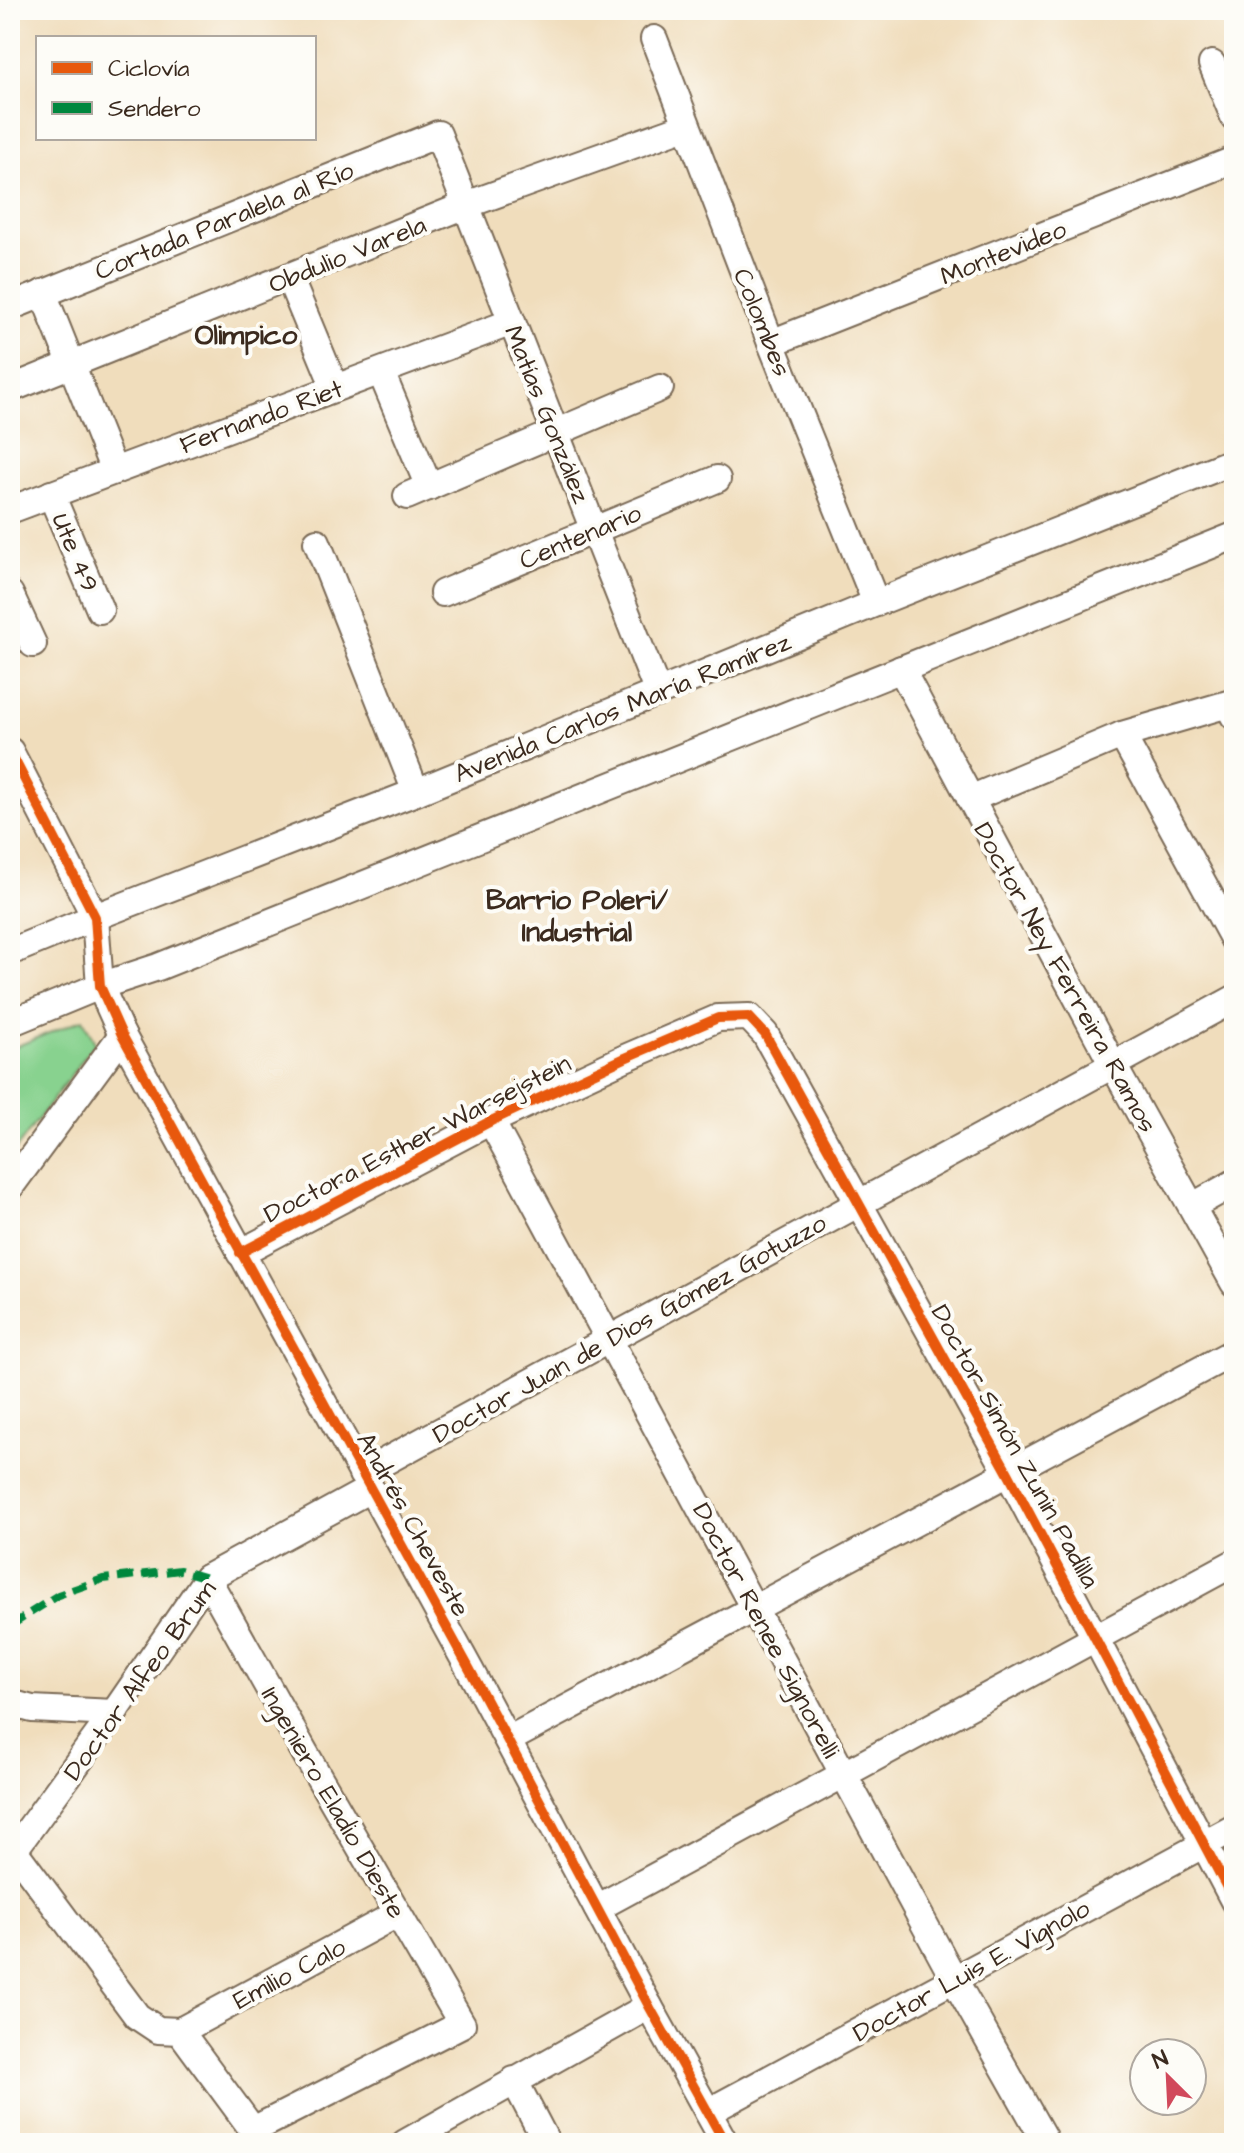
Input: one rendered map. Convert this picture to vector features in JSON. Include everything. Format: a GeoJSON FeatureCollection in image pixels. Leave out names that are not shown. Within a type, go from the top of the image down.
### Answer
{"type":"FeatureCollection","features":[{"type":"Feature","properties":{"kind":"street","name":"Colombes"},"geometry":{"type":"LineString","coordinates":[[654,39],[771,343],[876,603]]}},
{"type":"Feature","properties":{"kind":"street"},"geometry":{"type":"LineString","coordinates":[[1212,64],[1234,117]]}},
{"type":"Feature","properties":{"kind":"street","name":"Obdulio Varela"},"geometry":{"type":"LineString","coordinates":[[10,389],[466,205],[686,126]]}},
{"type":"Feature","properties":{"kind":"street","name":"Matías González"},"geometry":{"type":"LineString","coordinates":[[438,134],[658,693]]}},
{"type":"Feature","properties":{"kind":"street","name":"Cortada Paralela al Río"},"geometry":{"type":"LineString","coordinates":[[10,307],[438,134]]}},
{"type":"Feature","properties":{"kind":"street","name":"Montevideo"},"geometry":{"type":"LineString","coordinates":[[771,343],[1234,160]]}},
{"type":"Feature","properties":{"kind":"street"},"geometry":{"type":"LineString","coordinates":[[289,277],[335,388]]}},
{"type":"Feature","properties":{"kind":"street"},"geometry":{"type":"LineString","coordinates":[[43,293],[114,471]]}},
{"type":"Feature","properties":{"kind":"street","name":"Fernando Riet"},"geometry":{"type":"LineString","coordinates":[[10,510],[512,322]]}},
{"type":"Feature","properties":{"kind":"street"},"geometry":{"type":"LineString","coordinates":[[381,372],[418,491],[660,388]]}},
{"type":"Feature","properties":{"kind":"street","name":"Avenida Carlos María Ramírez"},"geometry":{"type":"LineString","coordinates":[[10,952],[416,792],[876,603],[1234,461]]}},
{"type":"Feature","properties":{"kind":"street","name":"Centenario"},"geometry":{"type":"LineString","coordinates":[[443,593],[717,479]]}},
{"type":"Feature","properties":{"kind":"street","name":"Ute 49"},"geometry":{"type":"LineString","coordinates":[[51,494],[100,610]]}},
{"type":"Feature","properties":{"kind":"street"},"geometry":{"type":"LineString","coordinates":[[10,1023],[100,986],[158,967],[1234,536]]}},
{"type":"Feature","properties":{"kind":"street"},"geometry":{"type":"LineString","coordinates":[[317,542],[416,792]]}},
{"type":"Feature","properties":{"kind":"street"},"geometry":{"type":"LineString","coordinates":[[10,594],[33,644]]}},
{"type":"Feature","properties":{"kind":"street","name":"Doctor Ney Ferreira Ramos"},"geometry":{"type":"LineString","coordinates":[[901,669],[1113,1065],[1234,1283]]}},
{"type":"Feature","properties":{"kind":"street"},"geometry":{"type":"LineString","coordinates":[[970,799],[1122,735],[1231,710]]}},
{"type":"Feature","properties":{"kind":"street"},"geometry":{"type":"LineString","coordinates":[[1122,735],[1234,940]]}},
{"type":"Feature","properties":{"kind":"street"},"geometry":{"type":"LineString","coordinates":[[10,751],[95,917]]}},
{"type":"Feature","properties":{"kind":"street","name":"Andrés Cheveste"},"geometry":{"type":"LineString","coordinates":[[95,917],[100,986],[122,1035],[725,2143]]}},
{"type":"Feature","properties":{"kind":"street","name":"Doctor Juan de Dios Gómez Gotuzzo"},"geometry":{"type":"LineString","coordinates":[[366,1482],[610,1339],[1234,999]]}},
{"type":"Feature","properties":{"kind":"street","name":"Doctora Esther Warsejstein"},"geometry":{"type":"LineString","coordinates":[[240,1253],[491,1121],[625,1058],[718,1018],[749,1017]]}},
{"type":"Feature","properties":{"kind":"street","name":"Doctor Simón Zunin Padilla"},"geometry":{"type":"LineString","coordinates":[[749,1017],[765,1034],[1008,1473],[1234,1901]]}},
{"type":"Feature","properties":{"kind":"street"},"geometry":{"type":"LineString","coordinates":[[10,1187],[122,1035]]}},
{"type":"Feature","properties":{"kind":"street","name":"Doctor Renee Signorelli"},"geometry":{"type":"LineString","coordinates":[[491,1121],[954,1979],[1044,2139]]}},
{"type":"Feature","properties":{"kind":"street"},"geometry":{"type":"LineString","coordinates":[[1193,1206],[1234,1183]]}},
{"type":"Feature","properties":{"kind":"street"},"geometry":{"type":"LineString","coordinates":[[508,1740],[1234,1352]]}},
{"type":"Feature","properties":{"kind":"street","name":"Doctor Alfeo Brum"},"geometry":{"type":"LineString","coordinates":[[12,1848],[114,1713],[207,1578],[366,1482]]}},
{"type":"Feature","properties":{"kind":"street"},"geometry":{"type":"LineString","coordinates":[[597,1908],[1234,1563]]}},
{"type":"Feature","properties":{"kind":"street","name":"Ingeniero Eladio Dieste"},"geometry":{"type":"LineString","coordinates":[[180,2031],[253,2130],[462,2024],[207,1578]]}},
{"type":"Feature","properties":{"kind":"street"},"geometry":{"type":"LineString","coordinates":[[10,1703],[32,1709],[114,1713]]}},
{"type":"Feature","properties":{"kind":"street","name":"Doctor Luis E. Vignolo"},"geometry":{"type":"LineString","coordinates":[[708,2112],[1234,1828]]}},
{"type":"Feature","properties":{"kind":"street"},"geometry":{"type":"LineString","coordinates":[[12,1848],[137,2016],[158,2030],[180,2031]]}},
{"type":"Feature","properties":{"kind":"street","name":"Emilio Calo"},"geometry":{"type":"LineString","coordinates":[[180,2031],[397,1914]]}},
{"type":"Feature","properties":{"kind":"street"},"geometry":{"type":"LineString","coordinates":[[407,2142],[649,2006]]}},
{"type":"Feature","properties":{"kind":"street"},"geometry":{"type":"LineString","coordinates":[[514,2080],[547,2143]]}},
{"type":"Feature","properties":{"kind":"green space"},"geometry":{"type":"Polygon","coordinates":[[[83,1019],[95,1043],[10,1157],[10,1049],[83,1019]]]}},
{"type":"Feature","properties":{"kind":"marked path"},"geometry":{"type":"LineString","coordinates":[[10,1626],[58,1595],[103,1579],[180,1570],[207,1578]]}},
{"type":"Feature","properties":{"kind":"cycle path"},"geometry":{"type":"LineString","coordinates":[[10,751],[95,917],[100,986],[122,1035],[725,2143]]}},
{"type":"Feature","properties":{"kind":"cycle path"},"geometry":{"type":"LineString","coordinates":[[240,1253],[491,1121],[625,1058],[718,1018],[749,1017],[765,1034],[1008,1473],[1234,1901]]}},
{"type":"Feature","properties":{"kind":"district","name":"Olimpico"},"geometry":{"type":"Point","coordinates":[246,334]}},
{"type":"Feature","properties":{"kind":"district","name":"Barrio Poleri/ Industrial"},"geometry":{"type":"Point","coordinates":[577,915]}}]}
